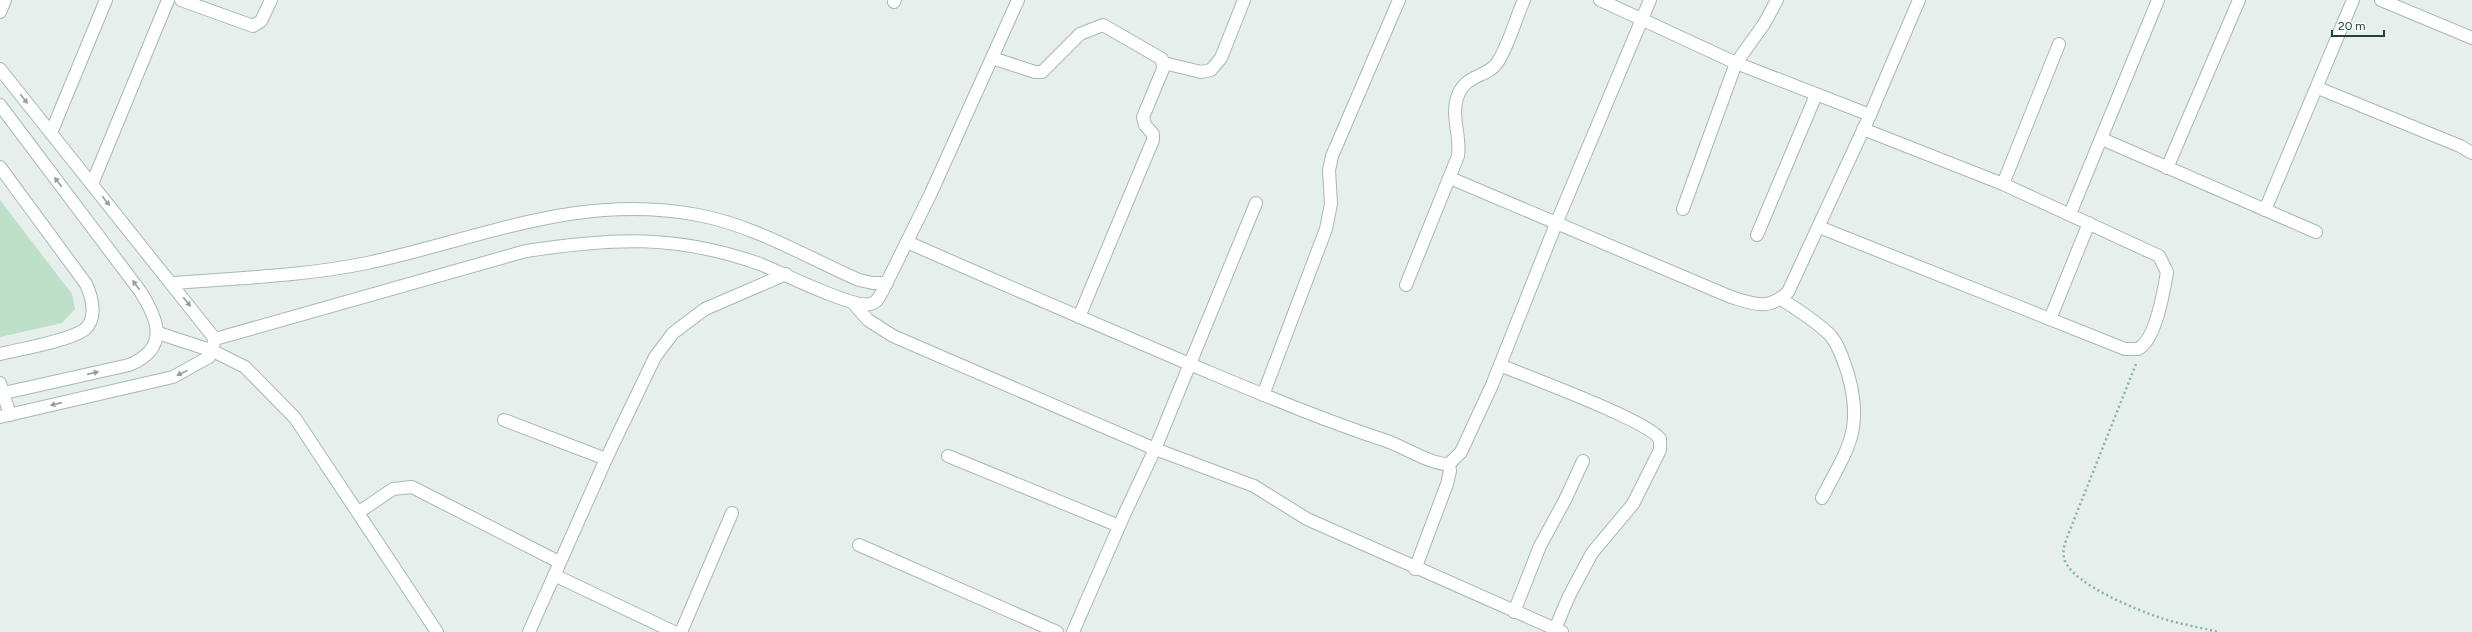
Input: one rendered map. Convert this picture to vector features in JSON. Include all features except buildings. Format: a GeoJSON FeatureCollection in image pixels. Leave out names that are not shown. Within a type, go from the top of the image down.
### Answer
{"type":"FeatureCollection","features":[{"type":"Feature","properties":{"kind":"street"},"geometry":{"type":"LineString","coordinates":[[0,12],[5,0]]}},
{"type":"Feature","properties":{"kind":"street"},"geometry":{"type":"LineString","coordinates":[[51,133],[106,0]]}},
{"type":"Feature","properties":{"kind":"street"},"geometry":{"type":"LineString","coordinates":[[92,184],[168,0]]}},
{"type":"Feature","properties":{"kind":"street"},"geometry":{"type":"LineString","coordinates":[[181,0],[253,26],[261,21],[271,0]]}},
{"type":"Feature","properties":{"kind":"street"},"geometry":{"type":"LineString","coordinates":[[158,332],[214,345],[481,263],[526,251],[573,244],[624,241],[677,242],[714,249],[786,274],[854,304],[870,304],[877,301],[907,242],[1018,0]]}},
{"type":"Feature","properties":{"kind":"street"},"geometry":{"type":"LineString","coordinates":[[992,58],[1035,72],[1042,72],[1075,38],[1103,24],[1159,56],[1164,63],[1201,72],[1211,70],[1221,58],[1244,0]]}},
{"type":"Feature","properties":{"kind":"street"},"geometry":{"type":"LineString","coordinates":[[1263,395],[1326,229],[1331,204],[1329,170],[1332,156],[1399,0]]}},
{"type":"Feature","properties":{"kind":"street"},"geometry":{"type":"LineString","coordinates":[[1406,285],[1450,178],[1460,147],[1455,106],[1458,94],[1468,80],[1497,64],[1524,0]]}},
{"type":"Feature","properties":{"kind":"street"},"geometry":{"type":"LineString","coordinates":[[1600,0],[1642,18],[1736,63],[1870,115]]}},
{"type":"Feature","properties":{"kind":"street"},"geometry":{"type":"LineString","coordinates":[[1449,464],[1461,452],[1500,365],[1556,224],[1650,0]]}},
{"type":"Feature","properties":{"kind":"street"},"geometry":{"type":"LineString","coordinates":[[1683,209],[1736,63],[1764,24],[1777,0]]}},
{"type":"Feature","properties":{"kind":"street"},"geometry":{"type":"LineString","coordinates":[[1450,178],[1731,297],[1759,304],[1770,305],[1781,299],[1788,292],[1870,115],[1919,0]]}},
{"type":"Feature","properties":{"kind":"street"},"geometry":{"type":"LineString","coordinates":[[2070,214],[2158,0]]}},
{"type":"Feature","properties":{"kind":"street"},"geometry":{"type":"LineString","coordinates":[[2167,168],[2239,0]]}},
{"type":"Feature","properties":{"kind":"street"},"geometry":{"type":"LineString","coordinates":[[2265,210],[2318,88],[2353,0]]}},
{"type":"Feature","properties":{"kind":"street"},"geometry":{"type":"LineString","coordinates":[[2381,0],[2472,38]]}},
{"type":"Feature","properties":{"kind":"street"},"geometry":{"type":"LineString","coordinates":[[2003,184],[2059,44]]}},
{"type":"Feature","properties":{"kind":"street"},"geometry":{"type":"LineString","coordinates":[[1079,318],[1153,140],[1153,134],[1145,125],[1143,117],[1164,63]]}},
{"type":"Feature","properties":{"kind":"street"},"geometry":{"type":"LineString","coordinates":[[0,69],[172,283],[214,345],[245,367],[295,418],[359,512],[437,632]]}},
{"type":"Feature","properties":{"kind":"street"},"geometry":{"type":"LineString","coordinates":[[2318,88],[2460,146],[2472,153]]}},
{"type":"Feature","properties":{"kind":"street"},"geometry":{"type":"LineString","coordinates":[[1756,235],[1816,95]]}},
{"type":"Feature","properties":{"kind":"street"},"geometry":{"type":"LineString","coordinates":[[0,105],[140,291],[153,312],[158,332],[151,348],[143,358],[129,365],[1,390],[5,416],[173,377],[200,364],[209,357],[214,345]]}},
{"type":"Feature","properties":{"kind":"street"},"geometry":{"type":"LineString","coordinates":[[1819,227],[2125,349],[2133,350],[2142,347],[2155,322],[2167,272],[2165,263],[2152,252],[2003,184],[1863,129]]}},
{"type":"Feature","properties":{"kind":"street"},"geometry":{"type":"LineString","coordinates":[[2102,139],[2316,232]]}},
{"type":"Feature","properties":{"kind":"street"},"geometry":{"type":"LineString","coordinates":[[0,167],[86,284],[92,298],[92,316],[85,330],[66,337],[0,354]]}},
{"type":"Feature","properties":{"kind":"street"},"geometry":{"type":"LineString","coordinates":[[1073,632],[1119,526],[1155,449],[1256,203]]}},
{"type":"Feature","properties":{"kind":"street"},"geometry":{"type":"LineString","coordinates":[[172,283],[346,267],[529,220],[562,213],[611,209],[654,210],[697,215],[735,224],[860,280],[874,283],[887,282]]}},
{"type":"Feature","properties":{"kind":"street"},"geometry":{"type":"LineString","coordinates":[[2050,319],[2089,223]]}},
{"type":"Feature","properties":{"kind":"street"},"geometry":{"type":"LineString","coordinates":[[907,242],[1079,318],[1263,395],[1339,426],[1396,444],[1434,461],[1449,464]]}},
{"type":"Feature","properties":{"kind":"street"},"geometry":{"type":"LineString","coordinates":[[529,632],[606,459],[655,357],[673,333],[704,309],[786,274]]}},
{"type":"Feature","properties":{"kind":"street"},"geometry":{"type":"LineString","coordinates":[[1781,299],[1816,323],[1831,336],[1846,368],[1854,398],[1856,408],[1851,439],[1822,498]]}},
{"type":"Feature","properties":{"kind":"street"},"geometry":{"type":"LineString","coordinates":[[854,304],[868,320],[893,336],[1155,449],[1254,486],[1307,519],[1415,569],[1558,630],[1569,596],[1592,553],[1633,504],[1660,450],[1660,439],[1651,430],[1610,411],[1500,365]]}},
{"type":"Feature","properties":{"kind":"street"},"geometry":{"type":"LineString","coordinates":[[504,420],[606,459]]}},
{"type":"Feature","properties":{"kind":"street"},"geometry":{"type":"LineString","coordinates":[[948,456],[1119,526]]}},
{"type":"Feature","properties":{"kind":"street"},"geometry":{"type":"LineString","coordinates":[[1514,612],[1540,546],[1565,500],[1583,461]]}},
{"type":"Feature","properties":{"kind":"street"},"geometry":{"type":"LineString","coordinates":[[1415,569],[1447,484],[1450,471],[1449,464]]}},
{"type":"Feature","properties":{"kind":"street"},"geometry":{"type":"LineString","coordinates":[[359,512],[393,489],[412,487],[559,562]]}},
{"type":"Feature","properties":{"kind":"street"},"geometry":{"type":"LineString","coordinates":[[681,632],[732,513]]}},
{"type":"Feature","properties":{"kind":"street"},"geometry":{"type":"LineString","coordinates":[[859,545],[1057,632]]}},
{"type":"Feature","properties":{"kind":"street"},"geometry":{"type":"LineString","coordinates":[[554,575],[674,632]]}},
{"type":"Feature","properties":{"kind":"path"},"geometry":{"type":"LineString","coordinates":[[2142,347],[2118,414],[2063,548],[2065,560],[2074,574],[2089,584],[2143,612],[2218,632]]}},
{"type":"Feature","properties":{"kind":"green space"},"geometry":{"type":"Polygon","coordinates":[[[0,200],[72,294],[75,309],[62,323],[0,337],[0,200]]]}}]}
